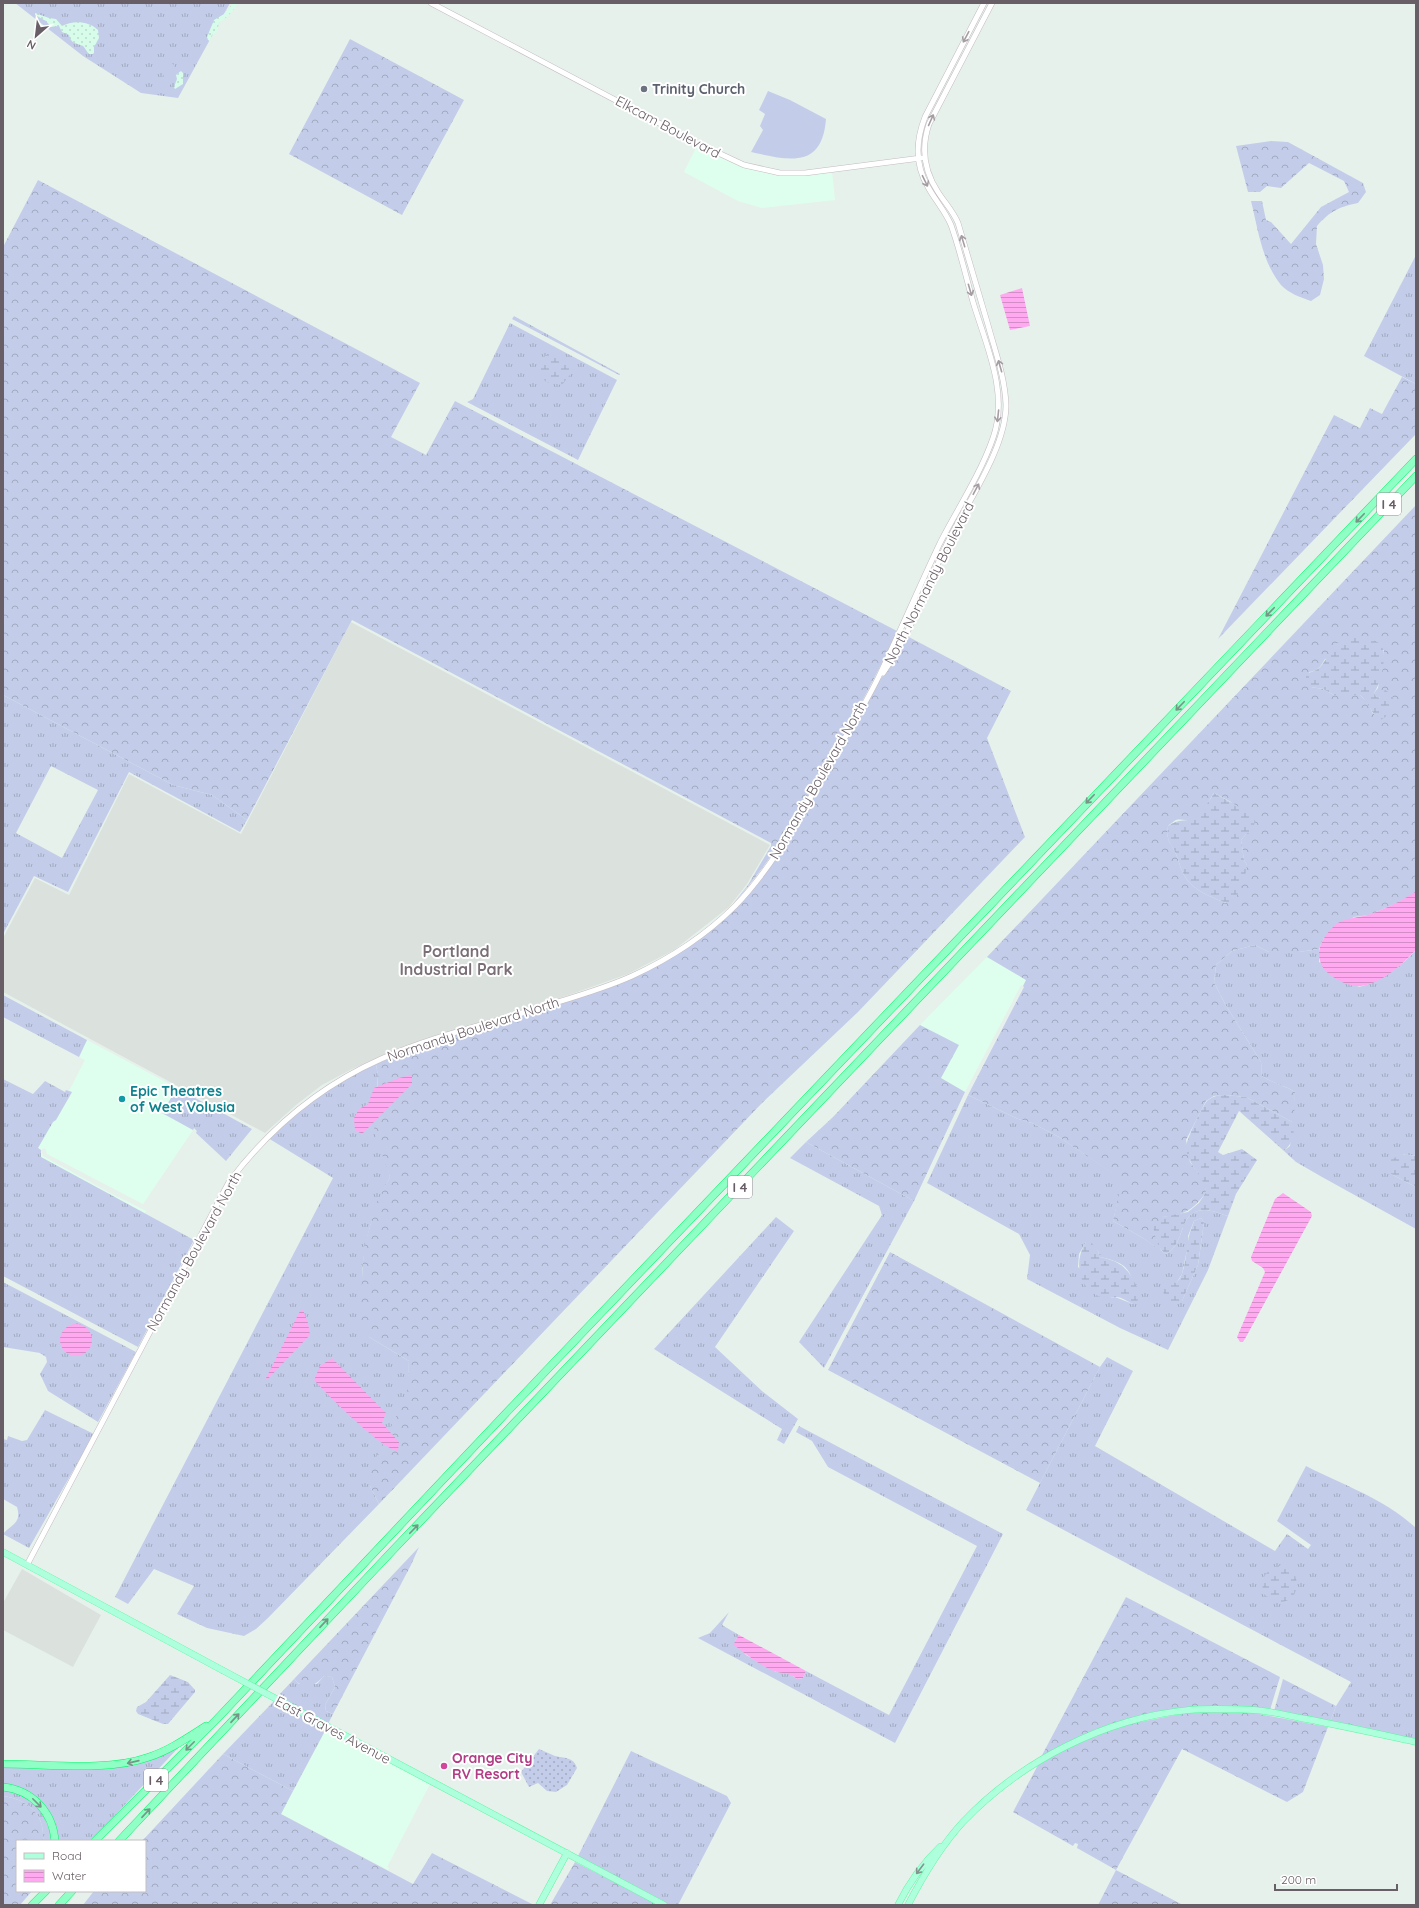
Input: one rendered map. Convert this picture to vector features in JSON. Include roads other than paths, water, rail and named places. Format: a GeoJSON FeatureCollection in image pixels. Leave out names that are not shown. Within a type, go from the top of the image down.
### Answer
{"type":"FeatureCollection","features":[{"type":"Feature","properties":{"kind":"highway","name":"I 4"},"geometry":{"type":"LineString","coordinates":[[96,1840],[217,1719],[472,1448],[1416,459]]}},
{"type":"Feature","properties":{"kind":"highway","name":"I 4"},"geometry":{"type":"LineString","coordinates":[[120,1840],[400,1543],[1416,476]]}},
{"type":"Feature","properties":{"kind":"highway"},"geometry":{"type":"LineString","coordinates":[[3,1764],[96,1766],[129,1763],[167,1750],[217,1719]]}},
{"type":"Feature","properties":{"kind":"highway"},"geometry":{"type":"LineString","coordinates":[[3,1787],[22,1792],[39,1804],[51,1822],[55,1840]]}},
{"type":"Feature","properties":{"kind":"highway"},"geometry":{"type":"LineString","coordinates":[[34,1903],[41,1892]]}},
{"type":"Feature","properties":{"kind":"highway"},"geometry":{"type":"LineString","coordinates":[[34,1903],[45,1892]]}},
{"type":"Feature","properties":{"kind":"highway"},"geometry":{"type":"LineString","coordinates":[[60,1904],[71,1892]]}},
{"type":"Feature","properties":{"kind":"main road","name":"East Graves Avenue"},"geometry":{"type":"LineString","coordinates":[[3,1552],[664,1905]]}},
{"type":"Feature","properties":{"kind":"main road"},"geometry":{"type":"LineString","coordinates":[[908,1905],[933,1861],[951,1836],[963,1822],[1000,1789],[1054,1753],[1088,1736],[1125,1723],[1190,1710],[1254,1710],[1416,1742]]}},
{"type":"Feature","properties":{"kind":"main road"},"geometry":{"type":"LineString","coordinates":[[898,1905],[909,1884],[928,1858],[951,1836]]}},
{"type":"Feature","properties":{"kind":"main road"},"geometry":{"type":"LineString","coordinates":[[539,1905],[567,1853]]}},
{"type":"Feature","properties":{"kind":"street","name":"Elkcam Boulevard"},"geometry":{"type":"LineString","coordinates":[[431,3],[697,143],[744,165],[780,173],[805,173],[921,158]]}},
{"type":"Feature","properties":{"kind":"street","name":"North Normandy Boulevard"},"geometry":{"type":"LineString","coordinates":[[877,680],[898,651],[948,542],[993,456],[1000,438],[1005,418],[1005,398],[1002,376],[958,223],[952,210],[933,184],[921,158],[918,137],[925,117],[984,3]]}},
{"type":"Feature","properties":{"kind":"street","name":"North Normandy Boulevard"},"geometry":{"type":"LineString","coordinates":[[921,158],[929,124],[992,3]]}},
{"type":"Feature","properties":{"kind":"street","name":"Normandy Boulevard North"},"geometry":{"type":"LineString","coordinates":[[27,1565],[229,1182],[247,1158],[303,1104],[346,1076],[370,1064],[420,1044],[595,990],[632,976],[683,947],[706,930],[734,907],[774,857],[801,815],[877,680]]}},
{"type":"Feature","properties":{"kind":"water"},"geometry":{"type":"Polygon","coordinates":[[[1022,288],[1030,326],[1010,330],[1000,295],[1022,288]]]}},
{"type":"Feature","properties":{"kind":"water"},"geometry":{"type":"Polygon","coordinates":[[[1415,892],[1416,950],[1398,967],[1377,981],[1358,986],[1340,981],[1331,976],[1325,970],[1319,956],[1320,949],[1322,941],[1334,926],[1342,921],[1371,914],[1383,909],[1415,892]]]}},
{"type":"Feature","properties":{"kind":"water"},"geometry":{"type":"Polygon","coordinates":[[[412,1075],[412,1084],[362,1134],[355,1130],[354,1118],[359,1109],[368,1104],[374,1088],[399,1078],[412,1075]]]}},
{"type":"Feature","properties":{"kind":"water"},"geometry":{"type":"Polygon","coordinates":[[[1283,1193],[1311,1212],[1312,1216],[1246,1337],[1243,1342],[1240,1342],[1237,1337],[1265,1272],[1263,1268],[1252,1261],[1251,1257],[1275,1199],[1283,1193]]]}},
{"type":"Feature","properties":{"kind":"water"},"geometry":{"type":"Polygon","coordinates":[[[303,1310],[308,1323],[310,1335],[267,1380],[266,1378],[300,1311],[303,1310]]]}},
{"type":"Feature","properties":{"kind":"water"},"geometry":{"type":"Polygon","coordinates":[[[76,1324],[87,1329],[92,1340],[87,1351],[76,1356],[65,1351],[60,1340],[65,1329],[76,1324]]]}},
{"type":"Feature","properties":{"kind":"water"},"geometry":{"type":"Polygon","coordinates":[[[332,1358],[386,1413],[382,1423],[399,1442],[398,1451],[390,1448],[368,1432],[342,1409],[314,1380],[320,1366],[332,1358]]]}},
{"type":"Feature","properties":{"kind":"water"},"geometry":{"type":"Polygon","coordinates":[[[739,1635],[806,1671],[803,1678],[797,1679],[790,1675],[772,1671],[755,1660],[734,1645],[739,1635]]]}},
{"type":"Feature","properties":{"kind":"place","name":"Trinity Church"},"geometry":{"type":"Point","coordinates":[644,89]}},
{"type":"Feature","properties":{"kind":"place","name":"Epic Theatres of West Volusia"},"geometry":{"type":"Point","coordinates":[122,1099]}},
{"type":"Feature","properties":{"kind":"place","name":"Orange City RV Resort"},"geometry":{"type":"Point","coordinates":[444,1766]}},
{"type":"Feature","properties":{"kind":"district","name":"Portland Industrial Park"},"geometry":{"type":"Point","coordinates":[456,960]}}]}
